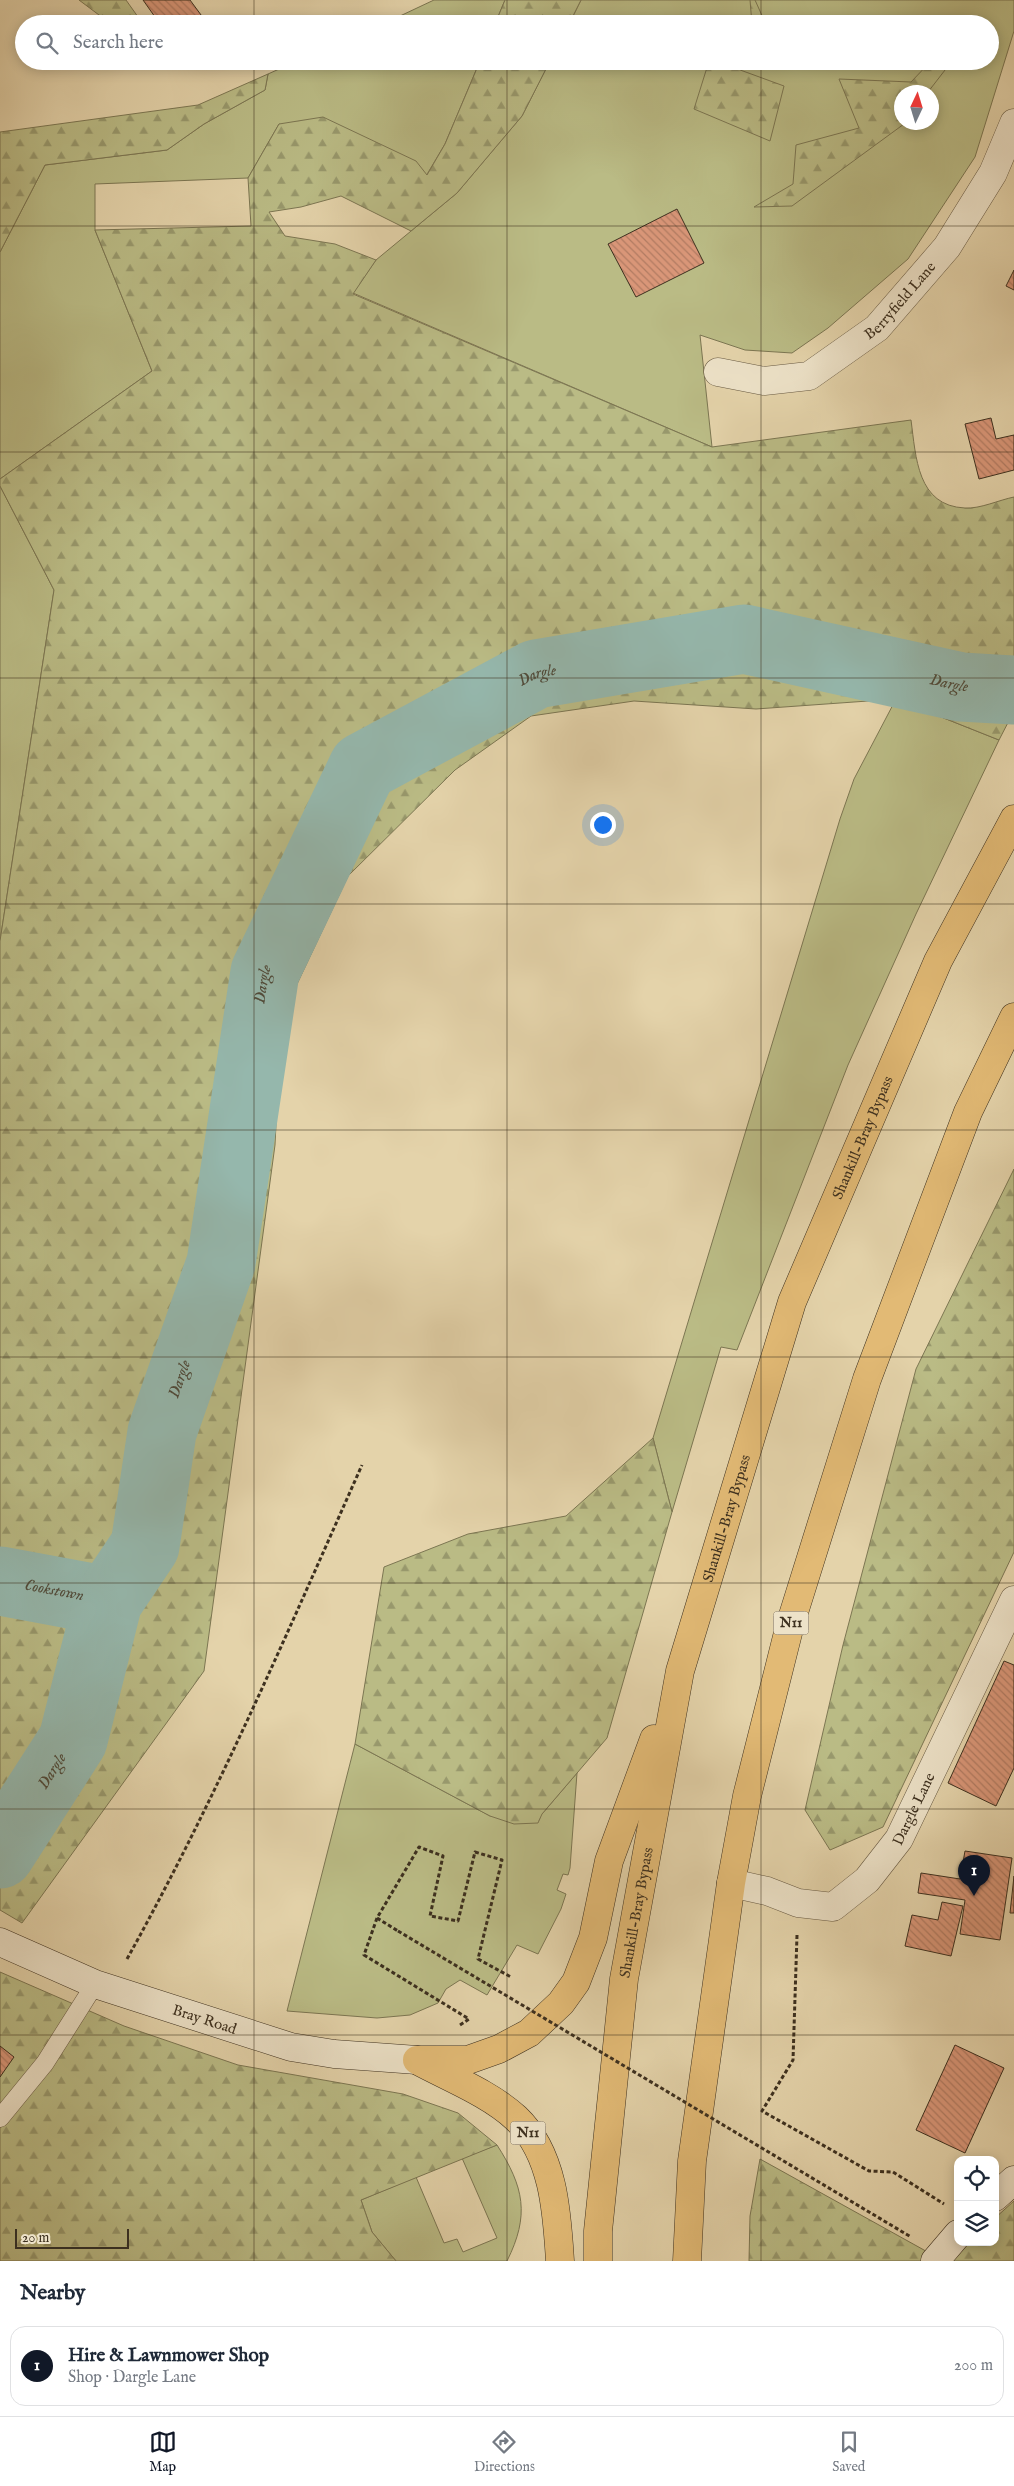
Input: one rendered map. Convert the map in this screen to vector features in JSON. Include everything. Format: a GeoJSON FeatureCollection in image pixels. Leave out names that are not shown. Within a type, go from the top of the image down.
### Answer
{"type":"FeatureCollection","features":[{"type":"Feature","properties":{"kind":"highway","name":"Shankill-Bray Bypass"},"geometry":{"type":"LineString","coordinates":[[598,2261],[598,2231],[624,1980],[680,1671],[792,1302],[938,961],[1014,819]]}},
{"type":"Feature","properties":{"kind":"highway","name":"N11"},"geometry":{"type":"LineString","coordinates":[[687,2261],[692,2161],[731,1883],[747,1796],[790,1625],[867,1379],[968,1112],[1014,1017]]}},
{"type":"Feature","properties":{"kind":"highway"},"geometry":{"type":"LineString","coordinates":[[417,2060],[468,2060],[499,2049],[529,2033],[561,2002],[576,1982],[593,1938],[609,1861],[680,1671]]}},
{"type":"Feature","properties":{"kind":"highway","name":"N11"},"geometry":{"type":"LineString","coordinates":[[417,2060],[500,2105],[517,2119],[532,2139],[550,2176],[557,2215],[560,2261]]}},
{"type":"Feature","properties":{"kind":"highway","name":"N11"},"geometry":{"type":"LineString","coordinates":[[690,2207],[702,2261]]}},
{"type":"Feature","properties":{"kind":"street","name":"Berryfield Lane"},"geometry":{"type":"LineString","coordinates":[[718,372],[764,381],[809,376],[876,328],[947,247],[994,173],[1014,123]]}},
{"type":"Feature","properties":{"kind":"street","name":"Dargle Lane"},"geometry":{"type":"LineString","coordinates":[[731,1883],[767,1891],[798,1903],[833,1907],[867,1880],[899,1839],[1014,1600]]}},
{"type":"Feature","properties":{"kind":"street","name":"Bray Road"},"geometry":{"type":"LineString","coordinates":[[0,1942],[95,1984],[291,2047],[334,2054],[417,2060]]}},
{"type":"Feature","properties":{"kind":"street"},"geometry":{"type":"LineString","coordinates":[[999,2193],[1014,2180]]}},
{"type":"Feature","properties":{"kind":"street"},"geometry":{"type":"LineString","coordinates":[[935,2261],[954,2239]]}},
{"type":"Feature","properties":{"kind":"lane"},"geometry":{"type":"LineString","coordinates":[[0,2118],[46,2063],[95,1984]]}},
{"type":"Feature","properties":{"kind":"path"},"geometry":{"type":"LineString","coordinates":[[95,1984],[124,1964],[168,1885],[268,1676],[362,1465]]}},
{"type":"Feature","properties":{"kind":"path"},"geometry":{"type":"LineString","coordinates":[[445,2003],[364,1955],[377,1918],[419,1847],[443,1856],[430,1916],[458,1921],[475,1852],[502,1860],[478,1959],[511,1977]]}},
{"type":"Feature","properties":{"kind":"path"},"geometry":{"type":"LineString","coordinates":[[798,1903],[793,2060],[762,2111],[870,2171],[893,2172],[950,2208]]}},
{"type":"Feature","properties":{"kind":"path"},"geometry":{"type":"LineString","coordinates":[[377,1918],[911,2238]]}},
{"type":"Feature","properties":{"kind":"green space"},"geometry":{"type":"Polygon","coordinates":[[[79,0],[126,0],[137,15],[99,15],[79,0]]]}},
{"type":"Feature","properties":{"kind":"green space"},"geometry":{"type":"Polygon","coordinates":[[[434,0],[505,0],[499,15],[402,15],[434,0]]]}},
{"type":"Feature","properties":{"kind":"green space"},"geometry":{"type":"Polygon","coordinates":[[[505,0],[581,0],[574,15],[499,15],[505,0]]]}},
{"type":"Feature","properties":{"kind":"green space"},"geometry":{"type":"Polygon","coordinates":[[[581,0],[1014,0],[1014,31],[975,157],[908,259],[828,328],[792,353],[745,350],[700,335],[712,447],[353,293],[376,260],[457,193],[522,116],[545,70],[999,70],[999,15],[574,15],[581,0]]]}},
{"type":"Feature","properties":{"kind":"green space"},"geometry":{"type":"Polygon","coordinates":[[[750,0],[755,0],[762,15],[751,15],[750,0]]]}},
{"type":"Feature","properties":{"kind":"green space"},"geometry":{"type":"Polygon","coordinates":[[[277,70],[476,70],[445,144],[426,176],[279,124],[248,178],[95,184],[95,230],[152,371],[0,479],[0,252],[45,165],[167,150],[204,124],[265,90],[268,74],[277,70]]]}},
{"type":"Feature","properties":{"kind":"green space"},"geometry":{"type":"Polygon","coordinates":[[[476,70],[545,70],[522,116],[457,193],[411,231],[341,196],[301,207],[269,212],[285,236],[335,244],[376,260],[353,294],[712,447],[911,420],[915,449],[922,477],[928,489],[937,499],[949,505],[971,508],[1014,497],[1014,711],[999,740],[896,699],[756,709],[634,701],[531,716],[455,770],[348,876],[281,1018],[275,1145],[204,1671],[22,1923],[0,1910],[0,941],[54,590],[0,486],[0,479],[152,371],[95,230],[251,226],[248,178],[279,124],[323,117],[416,161],[427,175],[445,144],[476,70]]]}},
{"type":"Feature","properties":{"kind":"green space"},"geometry":{"type":"Polygon","coordinates":[[[706,70],[740,70],[784,86],[770,141],[694,109],[706,70]]]}},
{"type":"Feature","properties":{"kind":"green space"},"geometry":{"type":"Polygon","coordinates":[[[922,70],[945,70],[933,85],[894,85],[894,130],[896,130],[792,206],[754,207],[793,184],[796,145],[859,128],[839,79],[911,82],[922,70]]]}},
{"type":"Feature","properties":{"kind":"green space"},"geometry":{"type":"Polygon","coordinates":[[[268,74],[265,90],[204,124],[167,150],[45,165],[0,252],[0,132],[198,105],[268,74]]]}},
{"type":"Feature","properties":{"kind":"green space"},"geometry":{"type":"Polygon","coordinates":[[[0,486],[54,590],[0,941],[0,486]]]}},
{"type":"Feature","properties":{"kind":"green space"},"geometry":{"type":"Polygon","coordinates":[[[896,699],[999,740],[916,914],[848,1065],[737,1350],[721,1347],[672,1512],[653,1438],[840,819],[854,779],[896,699]]]}},
{"type":"Feature","properties":{"kind":"green space"},"geometry":{"type":"Polygon","coordinates":[[[1014,1169],[1014,1552],[883,1827],[830,1850],[805,1810],[843,1645],[916,1369],[1014,1169]]]}},
{"type":"Feature","properties":{"kind":"green space"},"geometry":{"type":"Polygon","coordinates":[[[653,1438],[672,1512],[607,1738],[542,1814],[538,1823],[514,1824],[490,1816],[355,1744],[384,1567],[468,1534],[566,1516],[653,1438]]]}},
{"type":"Feature","properties":{"kind":"green space"},"geometry":{"type":"Polygon","coordinates":[[[355,1744],[490,1816],[542,1814],[577,1773],[570,1868],[568,1875],[563,1874],[557,1890],[566,1894],[561,1909],[538,1954],[517,1945],[487,1995],[460,1980],[446,1989],[438,2003],[410,2015],[377,2018],[287,2011],[355,1744]]]}},
{"type":"Feature","properties":{"kind":"green space"},"geometry":{"type":"Polygon","coordinates":[[[0,1972],[124,2026],[238,2065],[403,2094],[458,2113],[497,2145],[361,2200],[372,2232],[396,2261],[0,2261],[0,1972]]]}},
{"type":"Feature","properties":{"kind":"green space"},"geometry":{"type":"Polygon","coordinates":[[[497,2145],[513,2174],[521,2202],[519,2229],[507,2261],[396,2261],[372,2232],[361,2200],[416,2177],[444,2243],[457,2239],[463,2252],[497,2238],[462,2158],[497,2145]]]}},
{"type":"Feature","properties":{"kind":"green space"},"geometry":{"type":"Polygon","coordinates":[[[760,2159],[924,2250],[939,2261],[749,2261],[750,2216],[760,2159]]]}},
{"type":"Feature","properties":{"kind":"green space"},"geometry":{"type":"Polygon","coordinates":[[[1014,2201],[1014,2261],[950,2261],[965,2246],[999,2246],[999,2214],[1014,2201]]]}},
{"type":"Feature","properties":{"kind":"building"},"geometry":{"type":"Polygon","coordinates":[[[143,0],[190,0],[201,15],[154,15],[143,0]]]}},
{"type":"Feature","properties":{"kind":"building"},"geometry":{"type":"Polygon","coordinates":[[[677,209],[704,263],[636,297],[608,244],[677,209]]]}},
{"type":"Feature","properties":{"kind":"building"},"geometry":{"type":"Polygon","coordinates":[[[1014,270],[1014,290],[1006,286],[1014,270]]]}},
{"type":"Feature","properties":{"kind":"building"},"geometry":{"type":"Polygon","coordinates":[[[991,418],[996,439],[1014,435],[1014,470],[979,479],[965,424],[991,418]]]}},
{"type":"Feature","properties":{"kind":"building"},"geometry":{"type":"Polygon","coordinates":[[[1004,1661],[1014,1665],[1014,1768],[996,1806],[948,1783],[1004,1661]]]}},
{"type":"Feature","properties":{"kind":"building"},"geometry":{"type":"Polygon","coordinates":[[[965,1851],[1012,1858],[1000,1940],[960,1934],[965,1900],[918,1893],[921,1873],[960,1879],[965,1851]]]}},
{"type":"Feature","properties":{"kind":"building"},"geometry":{"type":"Polygon","coordinates":[[[1014,1876],[1014,1913],[1010,1913],[1014,1876]]]}},
{"type":"Feature","properties":{"kind":"building"},"geometry":{"type":"Polygon","coordinates":[[[942,1902],[963,1906],[951,1956],[905,1946],[912,1915],[938,1920],[942,1902]]]}},
{"type":"Feature","properties":{"kind":"building"},"geometry":{"type":"Polygon","coordinates":[[[955,2045],[1004,2068],[965,2153],[916,2130],[955,2045]]]}},
{"type":"Feature","properties":{"kind":"building"},"geometry":{"type":"Polygon","coordinates":[[[0,2046],[14,2057],[0,2077],[0,2046]]]}},
{"type":"Feature","properties":{"kind":"waterway","name":"Dargle"},"geometry":{"type":"LineString","coordinates":[[0,1854],[73,1740],[108,1601],[145,1546],[162,1432],[221,1263],[265,972],[363,767],[536,674],[744,639],[961,687],[1014,690]]}},
{"type":"Feature","properties":{"kind":"waterway","name":"Cookstown"},"geometry":{"type":"LineString","coordinates":[[0,1581],[108,1601]]}},
{"type":"Feature","properties":{"kind":"place","name":"Hire & Lawnmower Shop"},"geometry":{"type":"Point","coordinates":[974,1896]}}]}
